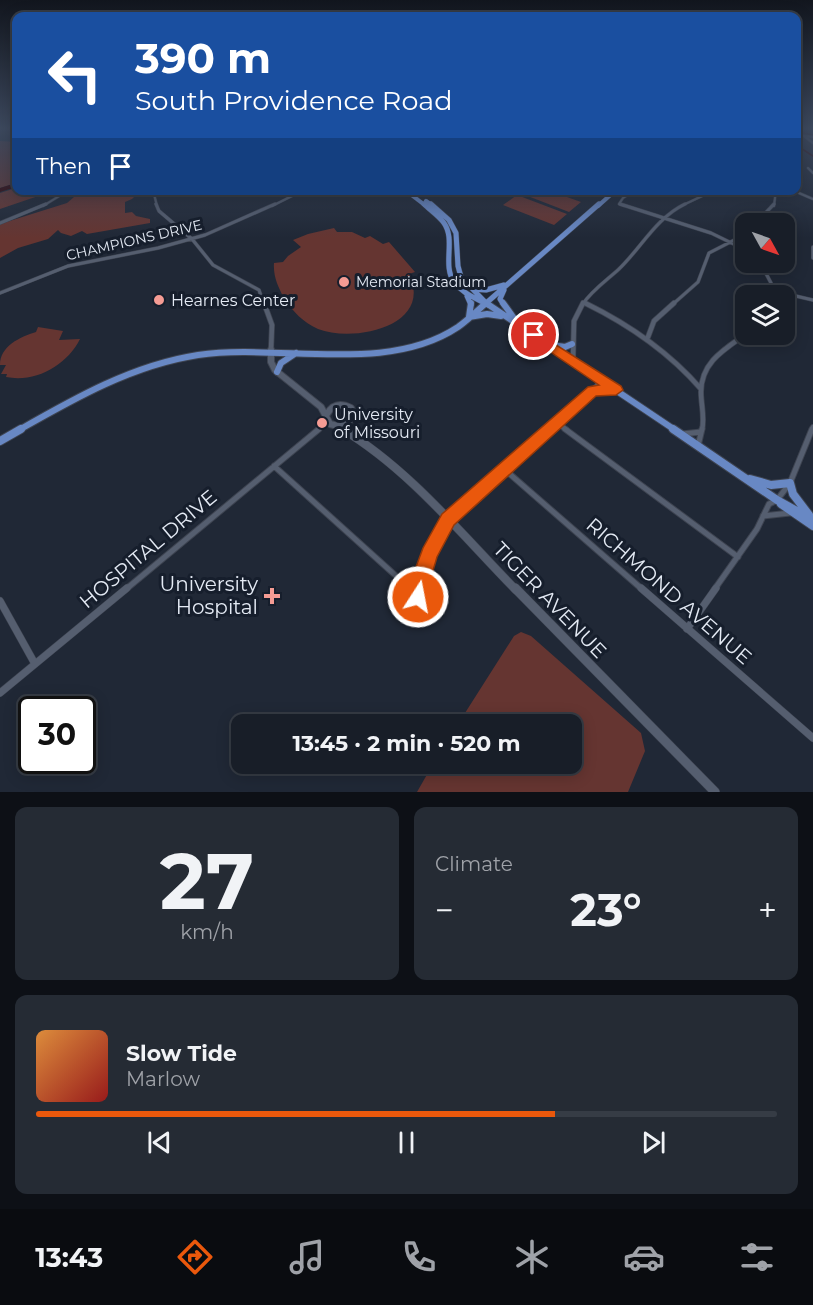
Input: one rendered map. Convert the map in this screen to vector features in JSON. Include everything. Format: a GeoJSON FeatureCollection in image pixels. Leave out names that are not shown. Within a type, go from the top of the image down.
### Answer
{"type":"FeatureCollection","features":[{"type":"Feature","properties":{"kind":"main road"},"geometry":{"type":"LineString","coordinates":[[411,195],[441,218],[454,252],[458,255]]}},
{"type":"Feature","properties":{"kind":"main road"},"geometry":{"type":"LineString","coordinates":[[418,195],[450,220],[457,237],[457,263],[460,274],[486,303],[777,500],[813,519]]}},
{"type":"Feature","properties":{"kind":"main road"},"geometry":{"type":"LineString","coordinates":[[0,441],[91,388],[133,371],[197,355],[236,350],[383,352],[411,348],[441,338],[470,317],[610,195]]}},
{"type":"Feature","properties":{"kind":"main road"},"geometry":{"type":"LineString","coordinates":[[449,236],[449,272],[454,282],[474,299],[486,303]]}},
{"type":"Feature","properties":{"kind":"main road"},"geometry":{"type":"LineString","coordinates":[[470,287],[486,290],[510,283]]}},
{"type":"Feature","properties":{"kind":"main road"},"geometry":{"type":"LineString","coordinates":[[510,283],[500,300],[519,325]]}},
{"type":"Feature","properties":{"kind":"main road"},"geometry":{"type":"LineString","coordinates":[[463,291],[471,303],[470,317]]}},
{"type":"Feature","properties":{"kind":"main road"},"geometry":{"type":"LineString","coordinates":[[470,317],[492,314],[519,325]]}},
{"type":"Feature","properties":{"kind":"main road"},"geometry":{"type":"LineString","coordinates":[[550,345],[565,347],[572,344]]}},
{"type":"Feature","properties":{"kind":"main road"},"geometry":{"type":"LineString","coordinates":[[277,372],[284,360],[300,351]]}},
{"type":"Feature","properties":{"kind":"main road"},"geometry":{"type":"LineString","coordinates":[[742,476],[772,485],[790,483],[795,498],[813,519]]}},
{"type":"Feature","properties":{"kind":"main road"},"geometry":{"type":"LineString","coordinates":[[777,500],[791,513],[813,526]]}},
{"type":"Feature","properties":{"kind":"street"},"geometry":{"type":"LineString","coordinates":[[808,168],[813,173]]}},
{"type":"Feature","properties":{"kind":"street"},"geometry":{"type":"LineString","coordinates":[[0,223],[45,205],[61,195]]}},
{"type":"Feature","properties":{"kind":"street"},"geometry":{"type":"LineString","coordinates":[[154,195],[159,211],[192,239],[213,266],[259,290],[272,325],[272,366],[277,372],[315,402],[336,426],[351,421]]}},
{"type":"Feature","properties":{"kind":"street","name":"CHAMPIONS DRIVE"},"geometry":{"type":"LineString","coordinates":[[0,294],[68,266],[192,239],[243,220],[294,195]]}},
{"type":"Feature","properties":{"kind":"street"},"geometry":{"type":"LineString","coordinates":[[628,195],[619,204],[733,242]]}},
{"type":"Feature","properties":{"kind":"street"},"geometry":{"type":"LineString","coordinates":[[573,360],[574,321],[583,302],[620,268],[663,219],[677,208],[704,195]]}},
{"type":"Feature","properties":{"kind":"street"},"geometry":{"type":"LineString","coordinates":[[767,213],[774,206],[775,195]]}},
{"type":"Feature","properties":{"kind":"street"},"geometry":{"type":"LineString","coordinates":[[648,337],[659,315],[698,282],[709,253],[733,242]]}},
{"type":"Feature","properties":{"kind":"street"},"geometry":{"type":"LineString","coordinates":[[812,248],[813,258]]}},
{"type":"Feature","properties":{"kind":"street"},"geometry":{"type":"LineString","coordinates":[[795,297],[813,300]]}},
{"type":"Feature","properties":{"kind":"street"},"geometry":{"type":"LineString","coordinates":[[583,302],[648,337],[689,374],[701,389]]}},
{"type":"Feature","properties":{"kind":"street"},"geometry":{"type":"LineString","coordinates":[[698,446],[704,407],[701,389],[707,368],[713,357],[735,342]]}},
{"type":"Feature","properties":{"kind":"street"},"geometry":{"type":"LineString","coordinates":[[413,588],[421,581],[429,554],[448,519],[593,390],[598,385],[598,377]]}},
{"type":"Feature","properties":{"kind":"street"},"geometry":{"type":"LineString","coordinates":[[593,390],[616,390]]}},
{"type":"Feature","properties":{"kind":"street"},"geometry":{"type":"LineString","coordinates":[[315,402],[351,408],[354,414],[351,421],[356,436]]}},
{"type":"Feature","properties":{"kind":"street"},"geometry":{"type":"LineString","coordinates":[[327,416],[334,406]]}},
{"type":"Feature","properties":{"kind":"street","name":"HOSPITAL DRIVE"},"geometry":{"type":"LineString","coordinates":[[0,693],[316,432],[327,416]]}},
{"type":"Feature","properties":{"kind":"street"},"geometry":{"type":"LineString","coordinates":[[557,423],[738,557]]}},
{"type":"Feature","properties":{"kind":"street","name":"HOSPITAL DRIVE"},"geometry":{"type":"LineString","coordinates":[[316,432],[336,426]]}},
{"type":"Feature","properties":{"kind":"street","name":"TIGER AVENUE"},"geometry":{"type":"LineString","coordinates":[[336,426],[356,436],[448,519],[716,792]]}},
{"type":"Feature","properties":{"kind":"street"},"geometry":{"type":"LineString","coordinates":[[687,629],[738,557],[769,504],[777,500],[790,483],[813,427]]}},
{"type":"Feature","properties":{"kind":"street"},"geometry":{"type":"LineString","coordinates":[[681,434],[701,432]]}},
{"type":"Feature","properties":{"kind":"street"},"geometry":{"type":"LineString","coordinates":[[274,466],[405,584],[413,588],[416,596],[425,596],[428,587],[421,581]]}},
{"type":"Feature","properties":{"kind":"street","name":"RICHMOND AVENUE"},"geometry":{"type":"LineString","coordinates":[[504,470],[813,738]]}},
{"type":"Feature","properties":{"kind":"street"},"geometry":{"type":"LineString","coordinates":[[764,516],[791,513]]}},
{"type":"Feature","properties":{"kind":"street"},"geometry":{"type":"LineString","coordinates":[[0,601],[35,664]]}},
{"type":"Feature","properties":{"kind":"shaded area"},"geometry":{"type":"Polygon","coordinates":[[[0,165],[12,165],[12,184],[0,188],[0,165]]]}},
{"type":"Feature","properties":{"kind":"shaded area"},"geometry":{"type":"Polygon","coordinates":[[[12,189],[12,195],[41,195],[0,209],[0,193],[12,189]]]}},
{"type":"Feature","properties":{"kind":"shaded area"},"geometry":{"type":"Polygon","coordinates":[[[76,195],[136,195],[125,202],[125,213],[132,212],[136,216],[150,219],[150,223],[87,234],[82,231],[71,236],[58,230],[48,239],[18,248],[0,258],[0,224],[67,203],[76,195]]]}},
{"type":"Feature","properties":{"kind":"shaded area"},"geometry":{"type":"Polygon","coordinates":[[[517,195],[567,214],[554,225],[503,205],[517,195]]]}},
{"type":"Feature","properties":{"kind":"shaded area"},"geometry":{"type":"Polygon","coordinates":[[[525,195],[561,195],[581,202],[569,212],[525,195]]]}},
{"type":"Feature","properties":{"kind":"shaded area","name":"Memorial Stadium"},"geometry":{"type":"Polygon","coordinates":[[[334,228],[337,232],[352,232],[365,238],[370,236],[383,244],[389,242],[415,272],[409,274],[414,292],[410,306],[401,318],[369,331],[351,334],[333,333],[318,329],[308,323],[287,303],[276,281],[274,263],[283,262],[301,247],[293,240],[334,228]]]}},
{"type":"Feature","properties":{"kind":"shaded area"},"geometry":{"type":"Polygon","coordinates":[[[38,327],[63,331],[59,340],[80,339],[67,357],[49,370],[17,378],[1,374],[6,365],[0,365],[3,353],[12,343],[36,332],[38,327]]]}},
{"type":"Feature","properties":{"kind":"shaded area"},"geometry":{"type":"Polygon","coordinates":[[[521,632],[531,636],[641,733],[645,751],[628,792],[417,792],[427,774],[582,774],[582,714],[464,714],[514,636],[521,632]]]}},
{"type":"Feature","properties":{"kind":"waterway"},"geometry":{"type":"LineString","coordinates":[[0,190],[12,186]]}},
{"type":"Feature","properties":{"kind":"place","name":"Memorial Stadium"},"geometry":{"type":"Point","coordinates":[344,282]}},
{"type":"Feature","properties":{"kind":"place","name":"Hearnes Center"},"geometry":{"type":"Point","coordinates":[159,300]}},
{"type":"Feature","properties":{"kind":"place","name":"University of Missouri"},"geometry":{"type":"Point","coordinates":[322,423]}},
{"type":"Feature","properties":{"kind":"place","name":"University Hospital"},"geometry":{"type":"Point","coordinates":[272,596]}},
{"type":"Feature","properties":{"kind":"route"},"geometry":{"type":"LineString","coordinates":[[418,597],[414,594],[414,586],[421,581],[429,554],[448,519],[593,390],[616,390],[534,335]]}}]}
